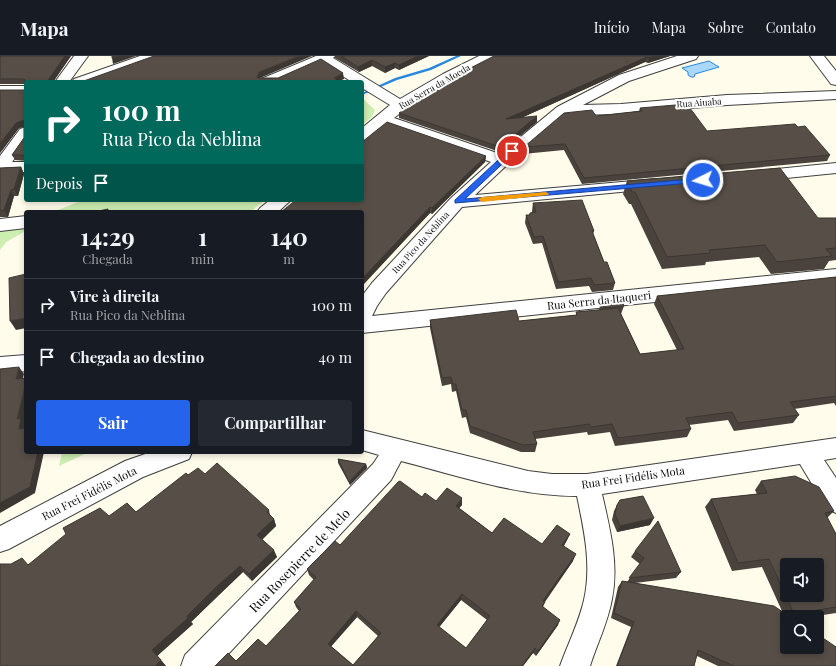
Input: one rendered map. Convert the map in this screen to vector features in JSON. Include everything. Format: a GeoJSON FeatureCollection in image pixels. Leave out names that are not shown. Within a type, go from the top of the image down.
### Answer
{"type":"FeatureCollection","features":[{"type":"Feature","properties":{"kind":"street"},"geometry":{"type":"LineString","coordinates":[[63,80],[81,56]]}},
{"type":"Feature","properties":{"kind":"street"},"geometry":{"type":"LineString","coordinates":[[85,80],[152,56]]}},
{"type":"Feature","properties":{"kind":"street","name":"Rua Serra da Moeda"},"geometry":{"type":"LineString","coordinates":[[364,134],[382,119],[396,102],[490,56]]}},
{"type":"Feature","properties":{"kind":"street","name":"Rua Pico da Neblina"},"geometry":{"type":"LineString","coordinates":[[364,312],[368,303],[379,288],[458,202],[502,160],[562,110],[629,87],[691,56]]}},
{"type":"Feature","properties":{"kind":"street"},"geometry":{"type":"LineString","coordinates":[[816,56],[836,81]]}},
{"type":"Feature","properties":{"kind":"street"},"geometry":{"type":"LineString","coordinates":[[271,80],[327,59],[361,80]]}},
{"type":"Feature","properties":{"kind":"street"},"geometry":{"type":"LineString","coordinates":[[364,82],[396,102]]}},
{"type":"Feature","properties":{"kind":"street"},"geometry":{"type":"LineString","coordinates":[[629,87],[652,106]]}},
{"type":"Feature","properties":{"kind":"street"},"geometry":{"type":"LineString","coordinates":[[0,90],[24,90]]}},
{"type":"Feature","properties":{"kind":"street","name":"Rua Aiuaba"},"geometry":{"type":"LineString","coordinates":[[562,110],[621,108],[836,95]]}},
{"type":"Feature","properties":{"kind":"street"},"geometry":{"type":"LineString","coordinates":[[382,119],[502,160]]}},
{"type":"Feature","properties":{"kind":"street"},"geometry":{"type":"LineString","coordinates":[[0,168],[24,135]]}},
{"type":"Feature","properties":{"kind":"street"},"geometry":{"type":"LineString","coordinates":[[0,168],[24,168]]}},
{"type":"Feature","properties":{"kind":"street"},"geometry":{"type":"LineString","coordinates":[[741,177],[836,168]]}},
{"type":"Feature","properties":{"kind":"street"},"geometry":{"type":"LineString","coordinates":[[458,202],[671,183]]}},
{"type":"Feature","properties":{"kind":"street"},"geometry":{"type":"LineString","coordinates":[[269,210],[279,202]]}},
{"type":"Feature","properties":{"kind":"street"},"geometry":{"type":"LineString","coordinates":[[0,225],[24,222]]}},
{"type":"Feature","properties":{"kind":"street","name":"Rua Serra da Itaqueri"},"geometry":{"type":"LineString","coordinates":[[364,325],[836,276]]}},
{"type":"Feature","properties":{"kind":"street"},"geometry":{"type":"LineString","coordinates":[[0,366],[24,363]]}},
{"type":"Feature","properties":{"kind":"street","name":"Rua Frei Fidélis Mota"},"geometry":{"type":"LineString","coordinates":[[364,441],[528,482],[552,485],[587,485],[836,448]]}},
{"type":"Feature","properties":{"kind":"street","name":"Rua Rosepierre de Melo"},"geometry":{"type":"LineString","coordinates":[[196,666],[382,472],[395,449]]}},
{"type":"Feature","properties":{"kind":"street"},"geometry":{"type":"LineString","coordinates":[[806,452],[836,501]]}},
{"type":"Feature","properties":{"kind":"street","name":"Rua Frei Fidélis Mota"},"geometry":{"type":"LineString","coordinates":[[0,540],[134,469],[175,454]]}},
{"type":"Feature","properties":{"kind":"street"},"geometry":{"type":"LineString","coordinates":[[575,666],[598,600],[601,568],[600,543],[587,485]]}},
{"type":"Feature","properties":{"kind":"green space"},"geometry":{"type":"Polygon","coordinates":[[[364,100],[375,110],[372,117],[364,123],[364,100]]]}},
{"type":"Feature","properties":{"kind":"green space"},"geometry":{"type":"Polygon","coordinates":[[[78,202],[262,202],[252,210],[58,210],[78,202]]]}},
{"type":"Feature","properties":{"kind":"green space"},"geometry":{"type":"Polygon","coordinates":[[[24,222],[24,232],[6,242],[0,250],[0,231],[9,229],[24,222]]]}},
{"type":"Feature","properties":{"kind":"green space"},"geometry":{"type":"Polygon","coordinates":[[[62,454],[85,454],[59,466],[62,454]]]}},
{"type":"Feature","properties":{"kind":"water"},"geometry":{"type":"Polygon","coordinates":[[[709,61],[719,67],[695,74],[694,77],[688,75],[688,72],[682,68],[709,61]]]}},
{"type":"Feature","properties":{"kind":"building"},"geometry":{"type":"Polygon","coordinates":[[[0,56],[65,56],[48,80],[0,79],[0,56]]]}},
{"type":"Feature","properties":{"kind":"building"},"geometry":{"type":"Polygon","coordinates":[[[154,56],[299,56],[259,72],[257,77],[278,78],[321,59],[343,73],[334,78],[338,80],[87,80],[154,56]]]}},
{"type":"Feature","properties":{"kind":"building"},"geometry":{"type":"Polygon","coordinates":[[[341,56],[418,56],[399,65],[395,63],[385,67],[372,60],[358,67],[341,56]]]}},
{"type":"Feature","properties":{"kind":"building"},"geometry":{"type":"Polygon","coordinates":[[[494,56],[655,56],[649,58],[647,57],[506,119],[537,116],[500,147],[399,113],[447,80],[494,56]]]}},
{"type":"Feature","properties":{"kind":"building"},"geometry":{"type":"Polygon","coordinates":[[[0,90],[24,90],[24,120],[16,123],[0,144],[0,90]]]}},
{"type":"Feature","properties":{"kind":"building"},"geometry":{"type":"Polygon","coordinates":[[[687,104],[707,131],[795,124],[798,127],[805,126],[830,155],[584,178],[565,144],[524,147],[564,113],[592,110],[596,116],[642,111],[640,108],[687,104]]]}},
{"type":"Feature","properties":{"kind":"building"},"geometry":{"type":"Polygon","coordinates":[[[387,122],[486,156],[432,208],[430,207],[364,277],[364,210],[284,210],[294,202],[364,202],[364,140],[387,122]]]}},
{"type":"Feature","properties":{"kind":"building"},"geometry":{"type":"Polygon","coordinates":[[[24,138],[24,156],[23,155],[12,155],[24,138]]]}},
{"type":"Feature","properties":{"kind":"building"},"geometry":{"type":"Polygon","coordinates":[[[21,167],[14,189],[11,190],[4,210],[0,211],[0,168],[21,167]]]}},
{"type":"Feature","properties":{"kind":"building"},"geometry":{"type":"Polygon","coordinates":[[[780,168],[818,218],[836,218],[836,248],[826,249],[832,256],[777,262],[765,245],[709,250],[710,253],[667,257],[635,192],[632,192],[627,181],[780,168]]]}},
{"type":"Feature","properties":{"kind":"building"},"geometry":{"type":"Polygon","coordinates":[[[582,200],[604,262],[607,262],[615,283],[594,285],[591,278],[558,282],[543,236],[534,237],[526,215],[536,212],[533,203],[582,200]]]}},
{"type":"Feature","properties":{"kind":"building"},"geometry":{"type":"Polygon","coordinates":[[[24,274],[24,318],[10,321],[9,278],[24,274]]]}},
{"type":"Feature","properties":{"kind":"building"},"geometry":{"type":"Polygon","coordinates":[[[836,277],[836,396],[790,402],[799,415],[738,423],[732,412],[686,418],[691,429],[618,438],[612,424],[591,427],[589,424],[533,432],[537,444],[523,445],[470,426],[466,410],[462,410],[456,384],[453,384],[451,377],[442,378],[430,320],[516,310],[519,321],[577,315],[576,312],[618,308],[640,354],[684,349],[657,296],[836,277]]]}},
{"type":"Feature","properties":{"kind":"building"},"geometry":{"type":"Polygon","coordinates":[[[622,299],[624,306],[604,308],[601,302],[622,299]]]}},
{"type":"Feature","properties":{"kind":"building"},"geometry":{"type":"Polygon","coordinates":[[[19,367],[16,379],[24,378],[24,391],[17,419],[21,418],[19,429],[24,428],[24,454],[38,454],[30,487],[0,503],[0,369],[19,367]]]}},
{"type":"Feature","properties":{"kind":"building"},"geometry":{"type":"Polygon","coordinates":[[[338,459],[366,464],[349,482],[338,459]]]}},
{"type":"Feature","properties":{"kind":"building"},"geometry":{"type":"Polygon","coordinates":[[[217,463],[269,510],[267,512],[274,519],[257,535],[274,550],[249,574],[240,566],[216,587],[187,616],[188,618],[152,650],[161,660],[155,666],[0,666],[0,564],[11,564],[22,558],[28,565],[66,534],[63,528],[100,508],[109,516],[127,503],[136,512],[186,473],[188,475],[198,468],[205,474],[217,463]]]}},
{"type":"Feature","properties":{"kind":"building"},"geometry":{"type":"Polygon","coordinates":[[[795,476],[819,487],[834,511],[825,513],[836,534],[836,607],[818,610],[792,610],[789,602],[824,602],[824,558],[780,558],[780,583],[769,559],[738,563],[711,499],[767,493],[761,481],[795,476]]]}},
{"type":"Feature","properties":{"kind":"building"},"geometry":{"type":"Polygon","coordinates":[[[400,481],[422,497],[425,493],[436,501],[447,488],[462,498],[456,506],[492,533],[504,518],[542,544],[557,525],[570,534],[562,545],[576,554],[543,601],[545,602],[542,606],[560,620],[538,651],[535,648],[522,666],[215,666],[228,653],[236,661],[258,639],[266,646],[301,609],[294,602],[316,577],[307,569],[335,541],[340,545],[400,481]],[[462,594],[437,625],[466,648],[490,616],[462,594]],[[356,611],[328,644],[353,665],[381,633],[356,611]]]}},
{"type":"Feature","properties":{"kind":"building"},"geometry":{"type":"Polygon","coordinates":[[[643,496],[654,518],[620,526],[615,514],[620,500],[643,496]]]}},
{"type":"Feature","properties":{"kind":"building"},"geometry":{"type":"Polygon","coordinates":[[[658,521],[681,572],[629,578],[644,558],[635,551],[658,521]]]}},
{"type":"Feature","properties":{"kind":"building"},"geometry":{"type":"Polygon","coordinates":[[[622,581],[774,606],[780,610],[780,654],[824,654],[824,639],[836,647],[836,666],[734,666],[698,650],[694,666],[617,666],[634,622],[614,613],[622,581]]]}},
{"type":"Feature","properties":{"kind":"waterway"},"geometry":{"type":"LineString","coordinates":[[364,93],[396,79],[430,69],[459,56]]}},
{"type":"Feature","properties":{"kind":"slow traffic"},"geometry":{"type":"LineString","coordinates":[[482,199],[546,194]]}},
{"type":"Feature","properties":{"kind":"route"},"geometry":{"type":"LineString","coordinates":[[512,151],[458,202],[703,180]]}}]}
